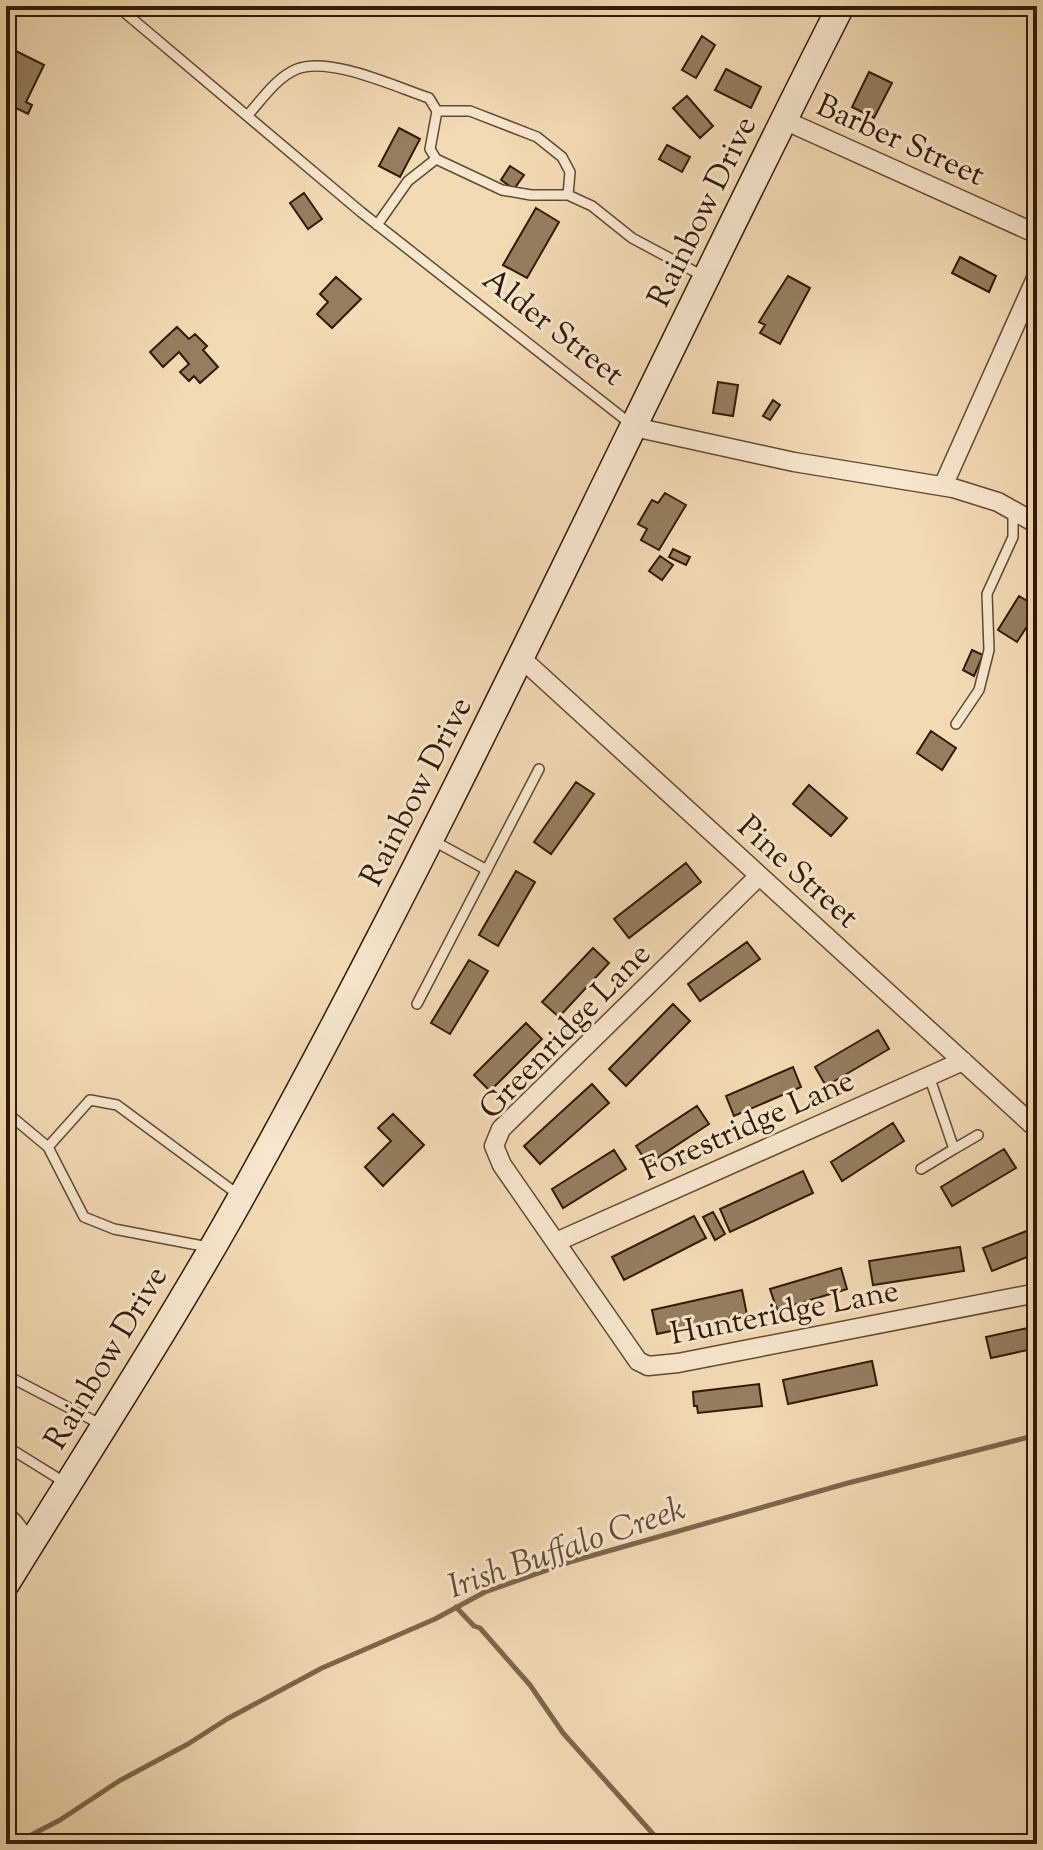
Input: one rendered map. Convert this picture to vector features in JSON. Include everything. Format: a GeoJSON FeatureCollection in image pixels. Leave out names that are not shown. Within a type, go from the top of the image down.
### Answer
{"type":"FeatureCollection","features":[{"type":"Feature","properties":{"kind":"street","name":"Rainbow Drive"},"geometry":{"type":"LineString","coordinates":[[6,1584],[19,1539],[67,1484],[241,1197],[521,658],[841,6]]}},
{"type":"Feature","properties":{"kind":"street","name":"Barber Street"},"geometry":{"type":"LineString","coordinates":[[784,120],[1037,234]]}},
{"type":"Feature","properties":{"kind":"street"},"geometry":{"type":"LineString","coordinates":[[943,486],[1037,276]]}},
{"type":"Feature","properties":{"kind":"street","name":"Alder Street"},"geometry":{"type":"LineString","coordinates":[[634,427],[794,462],[943,486],[998,502],[1037,524]]}},
{"type":"Feature","properties":{"kind":"street","name":"Pine Street"},"geometry":{"type":"LineString","coordinates":[[521,658],[1037,1129]]}},
{"type":"Feature","properties":{"kind":"street","name":"Greenridge Lane"},"geometry":{"type":"LineString","coordinates":[[556,1242],[502,1165],[494,1146],[501,1129],[759,876]]}},
{"type":"Feature","properties":{"kind":"street","name":"Forestridge Lane"},"geometry":{"type":"LineString","coordinates":[[556,1242],[963,1061]]}},
{"type":"Feature","properties":{"kind":"street","name":"Hunteridge Lane"},"geometry":{"type":"LineString","coordinates":[[556,1242],[638,1361],[648,1366],[678,1363],[1037,1293]]}},
{"type":"Feature","properties":{"kind":"street"},"geometry":{"type":"LineString","coordinates":[[6,1517],[12,1520],[19,1539]]}},
{"type":"Feature","properties":{"kind":"lane","name":"Alder Street"},"geometry":{"type":"LineString","coordinates":[[117,6],[377,225],[634,427]]}},
{"type":"Feature","properties":{"kind":"lane"},"geometry":{"type":"LineString","coordinates":[[248,115],[274,85],[296,69],[313,65],[344,70],[429,98],[437,111],[430,149],[436,159],[502,190],[531,195],[568,195],[592,206],[632,238],[706,278]]}},
{"type":"Feature","properties":{"kind":"lane"},"geometry":{"type":"LineString","coordinates":[[437,111],[470,111],[537,137],[562,157],[570,172],[568,195]]}},
{"type":"Feature","properties":{"kind":"lane"},"geometry":{"type":"LineString","coordinates":[[377,225],[408,181],[436,159]]}},
{"type":"Feature","properties":{"kind":"lane"},"geometry":{"type":"LineString","coordinates":[[956,724],[979,690],[989,650],[987,594],[1013,537],[1013,511]]}},
{"type":"Feature","properties":{"kind":"lane"},"geometry":{"type":"LineString","coordinates":[[417,1004],[539,769]]}},
{"type":"Feature","properties":{"kind":"lane"},"geometry":{"type":"LineString","coordinates":[[429,838],[487,870]]}},
{"type":"Feature","properties":{"kind":"lane"},"geometry":{"type":"LineString","coordinates":[[929,1076],[954,1149]]}},
{"type":"Feature","properties":{"kind":"lane"},"geometry":{"type":"LineString","coordinates":[[48,1147],[90,1100],[103,1100],[117,1105],[241,1197]]}},
{"type":"Feature","properties":{"kind":"lane"},"geometry":{"type":"LineString","coordinates":[[6,1112],[48,1147],[84,1217],[114,1229],[211,1248]]}},
{"type":"Feature","properties":{"kind":"lane"},"geometry":{"type":"LineString","coordinates":[[921,1169],[978,1135]]}},
{"type":"Feature","properties":{"kind":"lane"},"geometry":{"type":"LineString","coordinates":[[6,1375],[103,1426]]}},
{"type":"Feature","properties":{"kind":"lane"},"geometry":{"type":"LineString","coordinates":[[6,1446],[67,1484]]}},
{"type":"Feature","properties":{"kind":"building"},"geometry":{"type":"Polygon","coordinates":[[[702,36],[715,45],[696,78],[682,70],[702,36]]]}},
{"type":"Feature","properties":{"kind":"building"},"geometry":{"type":"Polygon","coordinates":[[[8,47],[44,65],[26,102],[32,105],[28,114],[16,108],[6,128],[8,47]]]}},
{"type":"Feature","properties":{"kind":"building"},"geometry":{"type":"Polygon","coordinates":[[[726,69],[761,87],[751,108],[715,90],[726,69]]]}},
{"type":"Feature","properties":{"kind":"building"},"geometry":{"type":"Polygon","coordinates":[[[869,72],[892,83],[874,118],[852,107],[869,72]]]}},
{"type":"Feature","properties":{"kind":"building"},"geometry":{"type":"Polygon","coordinates":[[[687,96],[713,126],[700,138],[673,108],[687,96]]]}},
{"type":"Feature","properties":{"kind":"building"},"geometry":{"type":"Polygon","coordinates":[[[399,128],[420,139],[400,177],[379,166],[399,128]]]}},
{"type":"Feature","properties":{"kind":"building"},"geometry":{"type":"Polygon","coordinates":[[[667,145],[690,157],[682,172],[659,159],[667,145]]]}},
{"type":"Feature","properties":{"kind":"building"},"geometry":{"type":"Polygon","coordinates":[[[510,166],[524,175],[514,189],[501,180],[510,166]]]}},
{"type":"Feature","properties":{"kind":"building"},"geometry":{"type":"Polygon","coordinates":[[[304,193],[322,219],[308,229],[290,203],[304,193]]]}},
{"type":"Feature","properties":{"kind":"building"},"geometry":{"type":"Polygon","coordinates":[[[536,208],[559,222],[527,278],[503,265],[536,208]]]}},
{"type":"Feature","properties":{"kind":"building"},"geometry":{"type":"Polygon","coordinates":[[[960,257],[996,276],[989,292],[952,273],[960,257]]]}},
{"type":"Feature","properties":{"kind":"building"},"geometry":{"type":"Polygon","coordinates":[[[788,276],[810,288],[780,344],[760,333],[765,325],[759,322],[788,276]]]}},
{"type":"Feature","properties":{"kind":"building"},"geometry":{"type":"Polygon","coordinates":[[[336,277],[361,299],[332,328],[317,314],[328,302],[320,294],[336,277]]]}},
{"type":"Feature","properties":{"kind":"building"},"geometry":{"type":"Polygon","coordinates":[[[177,327],[189,339],[195,334],[207,346],[203,350],[218,367],[200,383],[194,376],[189,381],[180,372],[189,364],[179,352],[163,367],[150,352],[177,327]]]}},
{"type":"Feature","properties":{"kind":"building"},"geometry":{"type":"Polygon","coordinates":[[[718,382],[738,385],[733,416],[713,413],[718,382]]]}},
{"type":"Feature","properties":{"kind":"building"},"geometry":{"type":"Polygon","coordinates":[[[773,400],[780,405],[770,420],[763,416],[773,400]]]}},
{"type":"Feature","properties":{"kind":"building"},"geometry":{"type":"Polygon","coordinates":[[[665,493],[686,505],[659,550],[641,540],[647,529],[638,524],[652,500],[658,503],[665,493]]]}},
{"type":"Feature","properties":{"kind":"building"},"geometry":{"type":"Polygon","coordinates":[[[673,549],[690,557],[686,565],[669,557],[673,549]]]}},
{"type":"Feature","properties":{"kind":"building"},"geometry":{"type":"Polygon","coordinates":[[[660,556],[673,565],[662,580],[649,571],[660,556]]]}},
{"type":"Feature","properties":{"kind":"building"},"geometry":{"type":"Polygon","coordinates":[[[1019,596],[1037,607],[1037,611],[1017,642],[998,630],[1019,596]]]}},
{"type":"Feature","properties":{"kind":"building"},"geometry":{"type":"Polygon","coordinates":[[[972,650],[983,655],[974,676],[963,670],[972,650]]]}},
{"type":"Feature","properties":{"kind":"building"},"geometry":{"type":"Polygon","coordinates":[[[931,731],[956,748],[942,770],[917,753],[931,731]]]}},
{"type":"Feature","properties":{"kind":"building"},"geometry":{"type":"Polygon","coordinates":[[[576,782],[594,794],[551,854],[534,842],[576,782]]]}},
{"type":"Feature","properties":{"kind":"building"},"geometry":{"type":"Polygon","coordinates":[[[809,785],[847,818],[831,836],[793,804],[809,785]]]}},
{"type":"Feature","properties":{"kind":"building"},"geometry":{"type":"Polygon","coordinates":[[[686,863],[701,882],[629,938],[614,919],[686,863]]]}},
{"type":"Feature","properties":{"kind":"building"},"geometry":{"type":"Polygon","coordinates":[[[516,871],[535,882],[498,946],[479,935],[516,871]]]}},
{"type":"Feature","properties":{"kind":"building"},"geometry":{"type":"Polygon","coordinates":[[[747,942],[760,959],[700,1001],[688,984],[747,942]]]}},
{"type":"Feature","properties":{"kind":"building"},"geometry":{"type":"Polygon","coordinates":[[[593,948],[609,963],[559,1017],[542,1002],[593,948]]]}},
{"type":"Feature","properties":{"kind":"building"},"geometry":{"type":"Polygon","coordinates":[[[469,960],[488,971],[450,1034],[431,1023],[469,960]]]}},
{"type":"Feature","properties":{"kind":"building"},"geometry":{"type":"Polygon","coordinates":[[[673,1004],[690,1021],[626,1086],[609,1069],[673,1004]]]}},
{"type":"Feature","properties":{"kind":"building"},"geometry":{"type":"Polygon","coordinates":[[[526,1023],[542,1039],[490,1091],[474,1075],[526,1023]]]}},
{"type":"Feature","properties":{"kind":"building"},"geometry":{"type":"Polygon","coordinates":[[[878,1030],[889,1049],[826,1086],[815,1067],[878,1030]]]}},
{"type":"Feature","properties":{"kind":"building"},"geometry":{"type":"Polygon","coordinates":[[[793,1067],[801,1087],[734,1116],[726,1096],[793,1067]]]}},
{"type":"Feature","properties":{"kind":"building"},"geometry":{"type":"Polygon","coordinates":[[[592,1084],[609,1103],[540,1164],[524,1146],[592,1084]]]}},
{"type":"Feature","properties":{"kind":"building"},"geometry":{"type":"Polygon","coordinates":[[[697,1106],[709,1124],[648,1164],[636,1146],[697,1106]]]}},
{"type":"Feature","properties":{"kind":"building"},"geometry":{"type":"Polygon","coordinates":[[[393,1114],[424,1145],[383,1186],[365,1167],[391,1141],[378,1128],[393,1114]]]}},
{"type":"Feature","properties":{"kind":"building"},"geometry":{"type":"Polygon","coordinates":[[[893,1123],[904,1141],[842,1181],[831,1162],[893,1123]]]}},
{"type":"Feature","properties":{"kind":"building"},"geometry":{"type":"Polygon","coordinates":[[[1004,1149],[1016,1168],[952,1206],[941,1187],[1004,1149]]]}},
{"type":"Feature","properties":{"kind":"building"},"geometry":{"type":"Polygon","coordinates":[[[614,1150],[626,1169],[563,1208],[552,1189],[614,1150]]]}},
{"type":"Feature","properties":{"kind":"building"},"geometry":{"type":"Polygon","coordinates":[[[803,1171],[813,1193],[730,1232],[720,1209],[803,1171]]]}},
{"type":"Feature","properties":{"kind":"building"},"geometry":{"type":"Polygon","coordinates":[[[713,1212],[725,1234],[715,1240],[703,1217],[713,1212]]]}},
{"type":"Feature","properties":{"kind":"building"},"geometry":{"type":"Polygon","coordinates":[[[694,1216],[706,1238],[624,1280],[612,1257],[694,1216]]]}},
{"type":"Feature","properties":{"kind":"building"},"geometry":{"type":"Polygon","coordinates":[[[1037,1227],[1037,1253],[992,1271],[983,1248],[1037,1227]]]}},
{"type":"Feature","properties":{"kind":"building"},"geometry":{"type":"Polygon","coordinates":[[[960,1247],[964,1271],[873,1285],[869,1261],[960,1247]]]}},
{"type":"Feature","properties":{"kind":"building"},"geometry":{"type":"Polygon","coordinates":[[[841,1268],[847,1289],[777,1310],[770,1289],[841,1268]]]}},
{"type":"Feature","properties":{"kind":"building"},"geometry":{"type":"Polygon","coordinates":[[[742,1290],[747,1315],[657,1334],[652,1310],[742,1290]]]}},
{"type":"Feature","properties":{"kind":"building"},"geometry":{"type":"Polygon","coordinates":[[[1037,1326],[1037,1348],[991,1358],[986,1337],[1037,1326]]]}},
{"type":"Feature","properties":{"kind":"building"},"geometry":{"type":"Polygon","coordinates":[[[872,1361],[877,1385],[788,1404],[783,1380],[872,1361]]]}},
{"type":"Feature","properties":{"kind":"building"},"geometry":{"type":"Polygon","coordinates":[[[759,1384],[762,1406],[698,1413],[697,1406],[694,1406],[693,1392],[759,1384]]]}},
{"type":"Feature","properties":{"kind":"waterway","name":"Irish Buffalo Creek"},"geometry":{"type":"LineString","coordinates":[[14,1844],[60,1820],[119,1781],[227,1719],[322,1668],[435,1619],[485,1592],[573,1561],[848,1483],[1037,1435]]}},
{"type":"Feature","properties":{"kind":"waterway"},"geometry":{"type":"LineString","coordinates":[[456,1607],[474,1626],[480,1628],[530,1685],[563,1733],[662,1844]]}}]}
